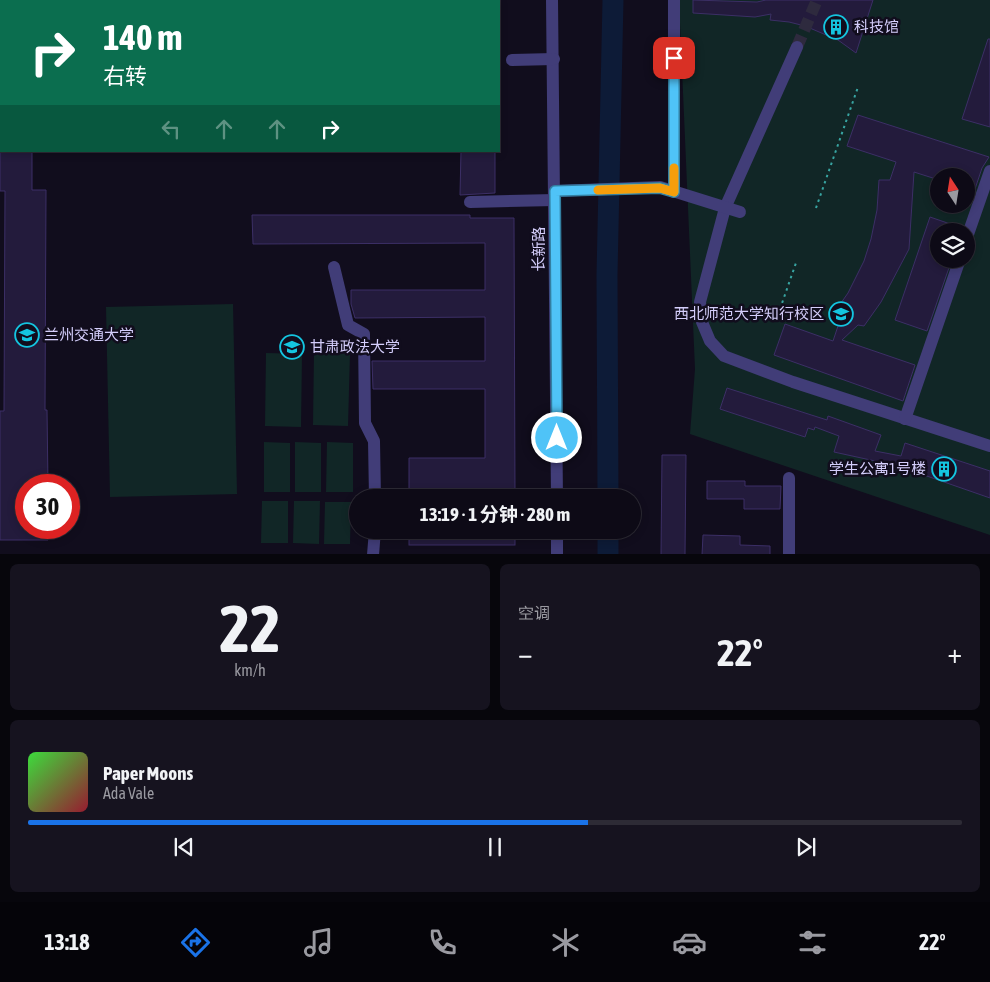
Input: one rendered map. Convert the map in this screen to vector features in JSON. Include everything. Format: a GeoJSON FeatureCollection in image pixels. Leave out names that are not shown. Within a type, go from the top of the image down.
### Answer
{"type":"FeatureCollection","features":[{"type":"Feature","properties":{"kind":"street","name":"长新路"},"geometry":{"type":"LineString","coordinates":[[552,0],[557,489]]}},
{"type":"Feature","properties":{"kind":"street"},"geometry":{"type":"LineString","coordinates":[[674,0],[674,192]]}},
{"type":"Feature","properties":{"kind":"street"},"geometry":{"type":"LineString","coordinates":[[797,47],[725,208],[700,302],[702,322],[710,341],[724,356],[793,382],[990,446]]}},
{"type":"Feature","properties":{"kind":"street"},"geometry":{"type":"LineString","coordinates":[[512,60],[554,59]]}},
{"type":"Feature","properties":{"kind":"street"},"geometry":{"type":"LineString","coordinates":[[972,223],[990,171]]}},
{"type":"Feature","properties":{"kind":"street"},"geometry":{"type":"LineString","coordinates":[[470,202],[555,196],[596,190],[660,188],[740,212]]}},
{"type":"Feature","properties":{"kind":"street"},"geometry":{"type":"LineString","coordinates":[[334,267],[348,326],[364,334],[365,423],[374,442],[375,489]]}},
{"type":"Feature","properties":{"kind":"street"},"geometry":{"type":"LineString","coordinates":[[905,419],[957,268]]}},
{"type":"Feature","properties":{"kind":"street"},"geometry":{"type":"LineString","coordinates":[[789,478],[790,554]]}},
{"type":"Feature","properties":{"kind":"street"},"geometry":{"type":"LineString","coordinates":[[373,554],[374,539]]}},
{"type":"Feature","properties":{"kind":"street"},"geometry":{"type":"LineString","coordinates":[[557,539],[557,554]]}},
{"type":"Feature","properties":{"kind":"path"},"geometry":{"type":"LineString","coordinates":[[816,208],[858,87]]}},
{"type":"Feature","properties":{"kind":"path"},"geometry":{"type":"LineString","coordinates":[[780,309],[797,260]]}},
{"type":"Feature","properties":{"kind":"green space","name":"西北师范大学知行校区"},"geometry":{"type":"Polygon","coordinates":[[[679,0],[990,0],[990,535],[690,434],[695,369],[679,0]]]}},
{"type":"Feature","properties":{"kind":"green space"},"geometry":{"type":"Polygon","coordinates":[[[233,304],[237,494],[110,497],[106,307],[233,304]]]}},
{"type":"Feature","properties":{"kind":"green space"},"geometry":{"type":"Polygon","coordinates":[[[314,352],[350,353],[348,426],[313,425],[314,352]]]}},
{"type":"Feature","properties":{"kind":"green space"},"geometry":{"type":"Polygon","coordinates":[[[266,353],[302,354],[301,427],[265,426],[266,353]]]}},
{"type":"Feature","properties":{"kind":"green space"},"geometry":{"type":"Polygon","coordinates":[[[264,442],[290,443],[290,492],[264,492],[264,442]]]}},
{"type":"Feature","properties":{"kind":"green space"},"geometry":{"type":"Polygon","coordinates":[[[295,442],[321,443],[321,492],[295,492],[295,442]]]}},
{"type":"Feature","properties":{"kind":"green space"},"geometry":{"type":"Polygon","coordinates":[[[327,442],[353,443],[353,489],[349,489],[349,492],[326,492],[327,442]]]}},
{"type":"Feature","properties":{"kind":"green space"},"geometry":{"type":"Polygon","coordinates":[[[262,501],[288,501],[288,543],[261,543],[262,501]]]}},
{"type":"Feature","properties":{"kind":"green space"},"geometry":{"type":"Polygon","coordinates":[[[294,501],[320,501],[319,544],[293,543],[294,501]]]}},
{"type":"Feature","properties":{"kind":"green space"},"geometry":{"type":"Polygon","coordinates":[[[325,502],[349,502],[350,544],[324,544],[325,502]]]}},
{"type":"Feature","properties":{"kind":"building","name":"科技馆"},"geometry":{"type":"Polygon","coordinates":[[[693,0],[757,2],[766,0],[873,0],[856,53],[838,40],[805,26],[770,20],[771,14],[755,17],[693,13],[693,0]]]}},
{"type":"Feature","properties":{"kind":"building"},"geometry":{"type":"Polygon","coordinates":[[[988,39],[990,39],[990,127],[962,119],[988,39]]]}},
{"type":"Feature","properties":{"kind":"building"},"geometry":{"type":"Polygon","coordinates":[[[858,115],[989,157],[982,168],[975,189],[975,168],[930,168],[930,177],[914,172],[909,249],[881,302],[864,326],[858,325],[842,340],[915,365],[903,401],[774,355],[785,324],[833,341],[839,323],[831,317],[848,293],[864,261],[877,210],[879,180],[890,180],[896,162],[847,146],[858,115]]]}},
{"type":"Feature","properties":{"kind":"building","name":"兰州交通大学"},"geometry":{"type":"Polygon","coordinates":[[[0,152],[32,152],[32,190],[46,190],[45,410],[47,410],[48,474],[15,474],[15,539],[48,540],[0,540],[0,411],[4,411],[5,191],[0,191],[0,152]]]}},
{"type":"Feature","properties":{"kind":"building"},"geometry":{"type":"Polygon","coordinates":[[[461,152],[495,152],[495,193],[460,195],[461,152]]]}},
{"type":"Feature","properties":{"kind":"building"},"geometry":{"type":"Polygon","coordinates":[[[252,215],[470,215],[470,218],[514,218],[515,489],[409,489],[409,458],[485,458],[485,389],[373,389],[372,361],[485,361],[485,317],[355,318],[351,304],[351,290],[485,290],[485,243],[253,244],[252,215]]]}},
{"type":"Feature","properties":{"kind":"building"},"geometry":{"type":"Polygon","coordinates":[[[930,217],[947,223],[930,223],[930,268],[949,268],[927,331],[895,320],[930,217]]]}},
{"type":"Feature","properties":{"kind":"building"},"geometry":{"type":"Polygon","coordinates":[[[727,388],[827,420],[828,416],[881,435],[875,451],[901,456],[905,443],[990,471],[990,498],[898,466],[834,452],[839,436],[815,427],[814,430],[808,428],[805,437],[720,409],[727,388]]]}},
{"type":"Feature","properties":{"kind":"building"},"geometry":{"type":"Polygon","coordinates":[[[662,455],[686,455],[685,554],[661,554],[662,455]]]}},
{"type":"Feature","properties":{"kind":"building"},"geometry":{"type":"Polygon","coordinates":[[[707,481],[745,481],[745,486],[781,486],[780,509],[744,509],[744,499],[707,499],[707,481]]]}},
{"type":"Feature","properties":{"kind":"building"},"geometry":{"type":"Polygon","coordinates":[[[703,535],[740,536],[740,545],[770,546],[770,554],[702,554],[703,535]]]}},
{"type":"Feature","properties":{"kind":"building"},"geometry":{"type":"Polygon","coordinates":[[[409,539],[515,539],[515,545],[409,545],[409,539]]]}},
{"type":"Feature","properties":{"kind":"waterway"},"geometry":{"type":"LineString","coordinates":[[608,489],[607,275],[613,0]]}},
{"type":"Feature","properties":{"kind":"waterway"},"geometry":{"type":"LineString","coordinates":[[608,539],[608,554]]}},
{"type":"Feature","properties":{"kind":"tunnel"},"geometry":{"type":"LineString","coordinates":[[797,47],[817,0]]}},
{"type":"Feature","properties":{"kind":"slow traffic"},"geometry":{"type":"LineString","coordinates":[[598,190],[660,188],[674,192],[674,168]]}},
{"type":"Feature","properties":{"kind":"place","name":"科技馆"},"geometry":{"type":"Point","coordinates":[836,27]}},
{"type":"Feature","properties":{"kind":"place","name":"西北师范大学知行校区"},"geometry":{"type":"Point","coordinates":[841,314]}},
{"type":"Feature","properties":{"kind":"place","name":"兰州交通大学"},"geometry":{"type":"Point","coordinates":[27,335]}},
{"type":"Feature","properties":{"kind":"place","name":"甘肃政法大学"},"geometry":{"type":"Point","coordinates":[292,347]}},
{"type":"Feature","properties":{"kind":"place","name":"学生公寓1号楼"},"geometry":{"type":"Point","coordinates":[944,469]}},
{"type":"Feature","properties":{"kind":"route"},"geometry":{"type":"LineString","coordinates":[[557,438],[555,191],[660,188],[674,192],[674,58]]}}]}
